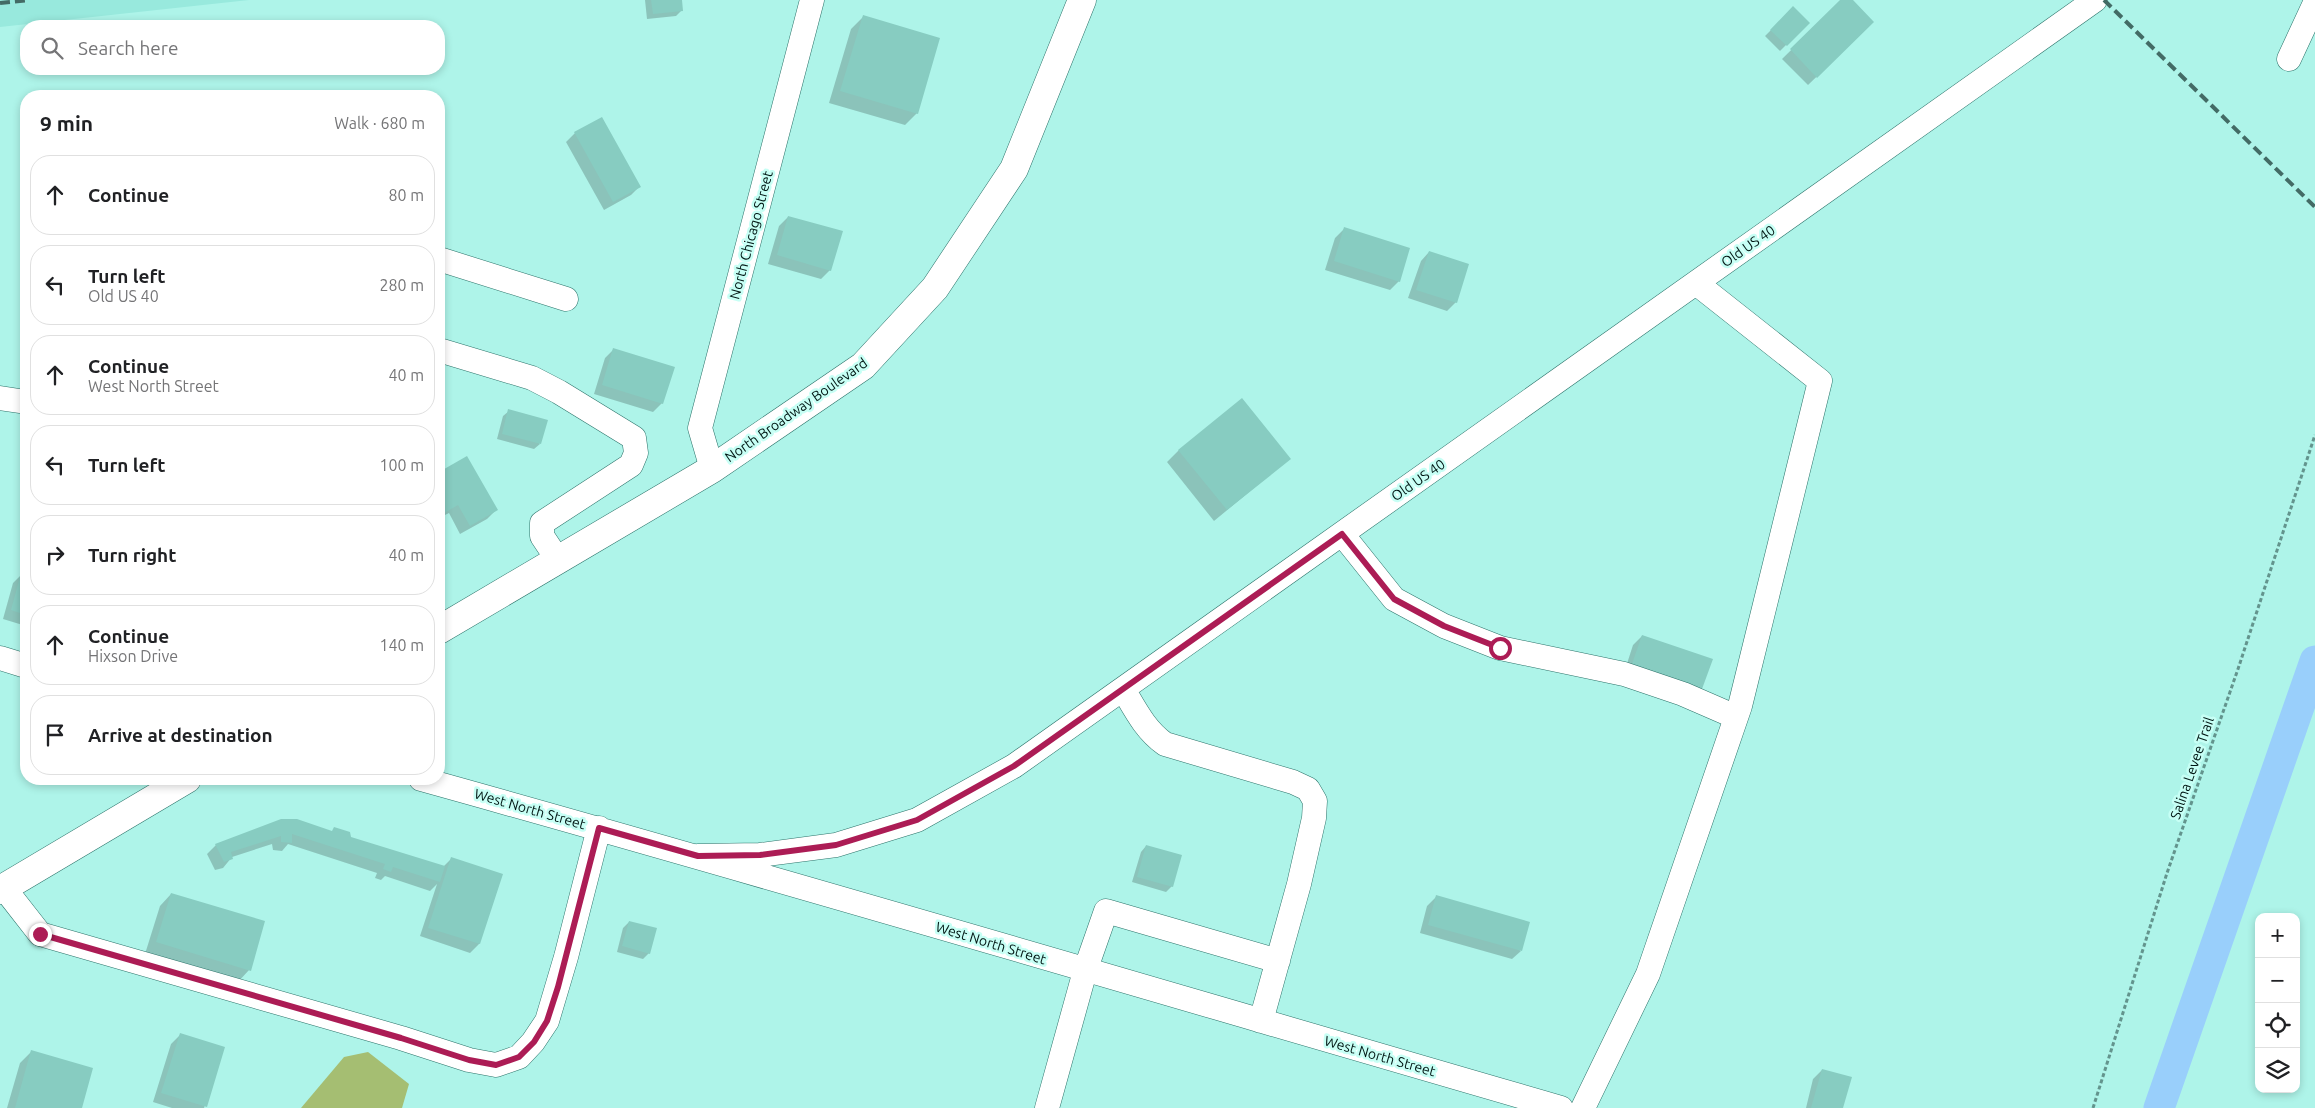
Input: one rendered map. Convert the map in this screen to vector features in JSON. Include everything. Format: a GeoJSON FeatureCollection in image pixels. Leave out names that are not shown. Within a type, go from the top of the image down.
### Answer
{"type":"FeatureCollection","features":[{"type":"Feature","properties":{"kind":"main road","name":"North Broadway Boulevard"},"geometry":{"type":"LineString","coordinates":[[445,626],[712,469],[863,366],[935,288],[1014,168],[1081,4]]}},
{"type":"Feature","properties":{"kind":"main road"},"geometry":{"type":"LineString","coordinates":[[2,889],[177,785]]}},
{"type":"Feature","properties":{"kind":"street","name":"North Chicago Street"},"geometry":{"type":"LineString","coordinates":[[712,469],[700,428],[812,0]]}},
{"type":"Feature","properties":{"kind":"street","name":"Old US 40"},"geometry":{"type":"LineString","coordinates":[[698,856],[760,855],[836,845],[917,820],[1014,766],[2095,0]]}},
{"type":"Feature","properties":{"kind":"street"},"geometry":{"type":"LineString","coordinates":[[2289,59],[2315,2]]}},
{"type":"Feature","properties":{"kind":"street"},"geometry":{"type":"LineString","coordinates":[[445,261],[566,299]]}},
{"type":"Feature","properties":{"kind":"street"},"geometry":{"type":"LineString","coordinates":[[1583,1108],[1648,974],[1736,717],[1820,381],[1696,283]]}},
{"type":"Feature","properties":{"kind":"street"},"geometry":{"type":"LineString","coordinates":[[445,352],[532,378],[559,392],[634,438],[636,453],[631,465],[542,523],[542,536],[558,560]]}},
{"type":"Feature","properties":{"kind":"street"},"geometry":{"type":"LineString","coordinates":[[0,398],[20,400]]}},
{"type":"Feature","properties":{"kind":"street"},"geometry":{"type":"LineString","coordinates":[[1342,534],[1394,599],[1444,626],[1500,648],[1624,674],[1683,694],[1736,717]]}},
{"type":"Feature","properties":{"kind":"street"},"geometry":{"type":"LineString","coordinates":[[0,658],[20,664]]}},
{"type":"Feature","properties":{"kind":"street"},"geometry":{"type":"LineString","coordinates":[[1123,689],[1146,726],[1155,737],[1165,744],[1293,782],[1308,789],[1315,801],[1314,818],[1261,1021]]}},
{"type":"Feature","properties":{"kind":"street","name":"West North Street"},"geometry":{"type":"LineString","coordinates":[[443,785],[698,856],[1085,971],[1561,1108]]}},
{"type":"Feature","properties":{"kind":"street"},"geometry":{"type":"LineString","coordinates":[[2,889],[40,934],[401,1038],[469,1060],[496,1065],[519,1057],[534,1042],[547,1021],[558,987],[599,828]]}},
{"type":"Feature","properties":{"kind":"street"},"geometry":{"type":"LineString","coordinates":[[1048,1108],[1085,971],[1106,911],[1278,960]]}},
{"type":"Feature","properties":{"kind":"path","name":"Salina Levee Trail"},"geometry":{"type":"LineString","coordinates":[[2093,1108],[2167,873],[2238,669],[2315,435]]}},
{"type":"Feature","properties":{"kind":"shaded area"},"geometry":{"type":"Polygon","coordinates":[[[0,0],[249,0],[65,20],[20,20],[20,25],[0,27],[0,0]]]}},
{"type":"Feature","properties":{"kind":"green space"},"geometry":{"type":"Polygon","coordinates":[[[368,1052],[409,1084],[402,1108],[301,1108],[344,1057],[368,1052]]]}},
{"type":"Feature","properties":{"kind":"building"},"geometry":{"type":"Polygon","coordinates":[[[651,0],[682,0],[683,11],[653,14],[651,0]]]}},
{"type":"Feature","properties":{"kind":"building"},"geometry":{"type":"Polygon","coordinates":[[[1840,0],[1853,0],[1874,22],[1817,78],[1790,49],[1840,0]]]}},
{"type":"Feature","properties":{"kind":"building"},"geometry":{"type":"Polygon","coordinates":[[[1793,6],[1810,23],[1787,46],[1770,30],[1793,6]]]}},
{"type":"Feature","properties":{"kind":"building"},"geometry":{"type":"Polygon","coordinates":[[[863,15],[940,38],[918,114],[840,91],[863,15]]]}},
{"type":"Feature","properties":{"kind":"building"},"geometry":{"type":"Polygon","coordinates":[[[602,117],[641,187],[613,202],[574,132],[602,117]]]}},
{"type":"Feature","properties":{"kind":"building"},"geometry":{"type":"Polygon","coordinates":[[[788,216],[843,231],[831,271],[777,255],[788,216]]]}},
{"type":"Feature","properties":{"kind":"building"},"geometry":{"type":"Polygon","coordinates":[[[1344,227],[1410,248],[1400,282],[1334,261],[1344,227]]]}},
{"type":"Feature","properties":{"kind":"building"},"geometry":{"type":"Polygon","coordinates":[[[1429,251],[1469,264],[1457,303],[1416,290],[1429,251]]]}},
{"type":"Feature","properties":{"kind":"building"},"geometry":{"type":"Polygon","coordinates":[[[613,348],[675,367],[663,404],[602,385],[613,348]]]}},
{"type":"Feature","properties":{"kind":"building"},"geometry":{"type":"Polygon","coordinates":[[[1242,398],[1291,459],[1227,510],[1178,450],[1242,398]]]}},
{"type":"Feature","properties":{"kind":"building"},"geometry":{"type":"Polygon","coordinates":[[[508,409],[548,420],[541,444],[502,434],[508,409]]]}},
{"type":"Feature","properties":{"kind":"building"},"geometry":{"type":"Polygon","coordinates":[[[467,456],[498,510],[470,526],[458,505],[445,513],[445,469],[467,456]]]}},
{"type":"Feature","properties":{"kind":"building"},"geometry":{"type":"Polygon","coordinates":[[[20,577],[20,613],[11,610],[20,577]]]}},
{"type":"Feature","properties":{"kind":"building"},"geometry":{"type":"Polygon","coordinates":[[[1642,635],[1713,659],[1702,689],[1632,664],[1642,635]]]}},
{"type":"Feature","properties":{"kind":"building"},"geometry":{"type":"Polygon","coordinates":[[[281,819],[297,819],[332,831],[334,827],[350,832],[351,837],[445,866],[440,882],[393,867],[391,872],[383,869],[385,864],[292,834],[292,843],[281,842],[281,836],[231,852],[233,859],[224,862],[215,844],[281,819]]]}},
{"type":"Feature","properties":{"kind":"building"},"geometry":{"type":"Polygon","coordinates":[[[1146,845],[1182,855],[1173,887],[1137,877],[1146,845]]]}},
{"type":"Feature","properties":{"kind":"building"},"geometry":{"type":"Polygon","coordinates":[[[451,857],[503,874],[480,944],[428,928],[451,857]]]}},
{"type":"Feature","properties":{"kind":"building"},"geometry":{"type":"Polygon","coordinates":[[[171,893],[265,921],[251,971],[156,942],[171,893]]]}},
{"type":"Feature","properties":{"kind":"building"},"geometry":{"type":"Polygon","coordinates":[[[1436,895],[1530,922],[1522,951],[1428,925],[1436,895]]]}},
{"type":"Feature","properties":{"kind":"building"},"geometry":{"type":"Polygon","coordinates":[[[629,921],[657,928],[650,954],[622,946],[629,921]]]}},
{"type":"Feature","properties":{"kind":"building"},"geometry":{"type":"Polygon","coordinates":[[[180,1033],[225,1047],[207,1107],[161,1093],[180,1033]]]}},
{"type":"Feature","properties":{"kind":"building"},"geometry":{"type":"Polygon","coordinates":[[[31,1050],[93,1068],[82,1108],[15,1108],[31,1050]]]}},
{"type":"Feature","properties":{"kind":"building"},"geometry":{"type":"Polygon","coordinates":[[[1822,1069],[1852,1077],[1843,1108],[1811,1108],[1822,1069]]]}},
{"type":"Feature","properties":{"kind":"waterway"},"geometry":{"type":"LineString","coordinates":[[2159,1108],[2315,661]]}},
{"type":"Feature","properties":{"kind":"railway"},"geometry":{"type":"LineString","coordinates":[[0,3],[29,0]]}},
{"type":"Feature","properties":{"kind":"railway"},"geometry":{"type":"LineString","coordinates":[[2104,0],[2315,207]]}},
{"type":"Feature","properties":{"kind":"route"},"geometry":{"type":"LineString","coordinates":[[40,934],[401,1038],[469,1060],[496,1065],[519,1057],[534,1042],[547,1021],[558,987],[580,895],[599,828],[698,856],[760,855],[836,845],[917,820],[1014,766],[1342,534],[1376,579],[1394,599],[1444,626],[1500,648]]}}]}
